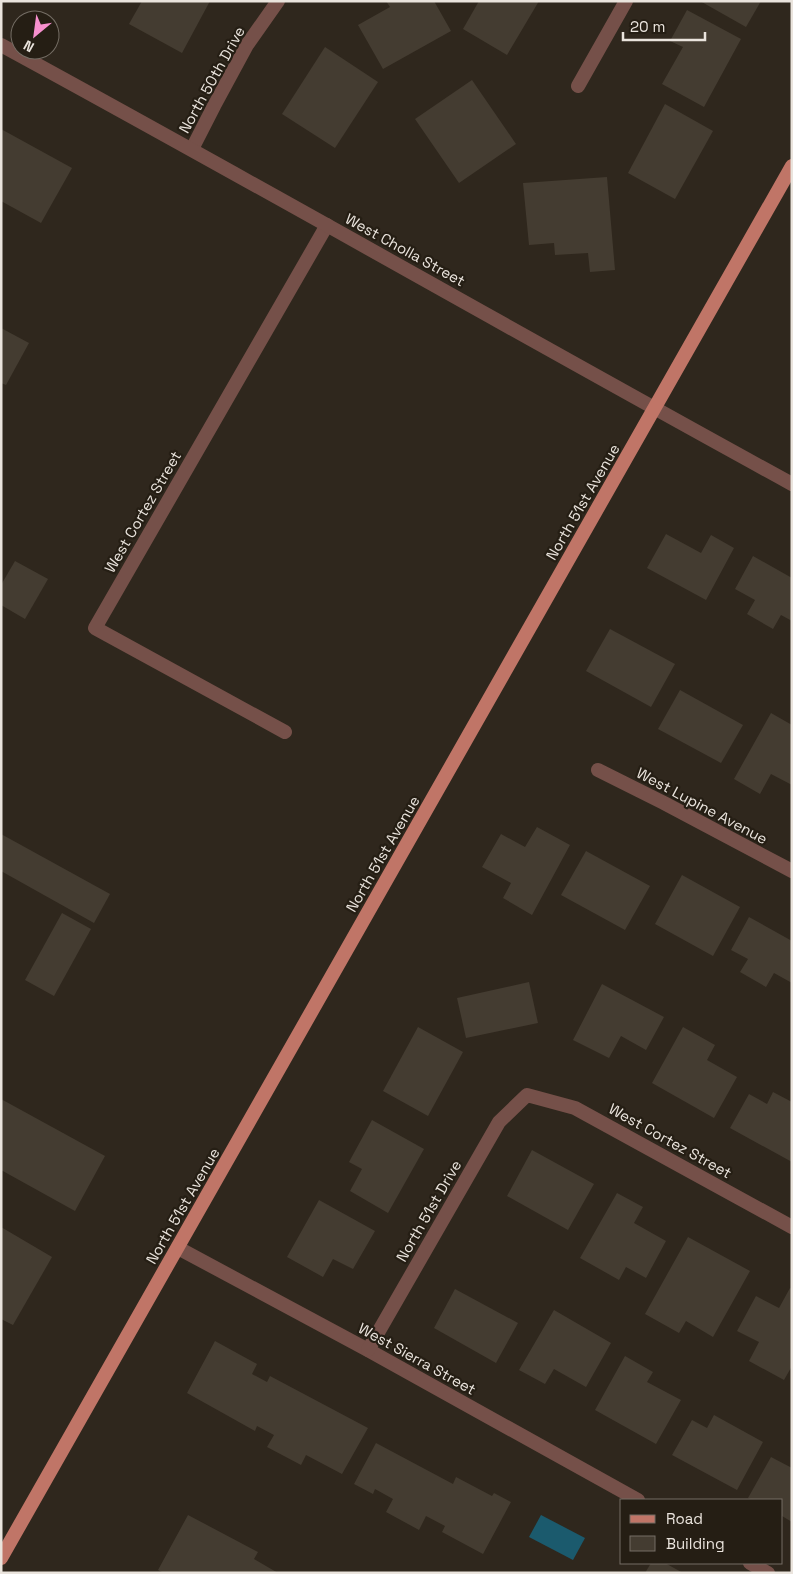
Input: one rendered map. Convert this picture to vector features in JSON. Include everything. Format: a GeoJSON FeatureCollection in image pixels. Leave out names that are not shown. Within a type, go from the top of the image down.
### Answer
{"type":"FeatureCollection","features":[{"type":"Feature","properties":{"kind":"main road","name":"North 51st Avenue"},"geometry":{"type":"LineString","coordinates":[[1,1558],[792,166]]}},
{"type":"Feature","properties":{"kind":"street","name":"North 50th Drive"},"geometry":{"type":"LineString","coordinates":[[192,149],[247,45],[278,1]]}},
{"type":"Feature","properties":{"kind":"street"},"geometry":{"type":"LineString","coordinates":[[578,86],[626,1]]}},
{"type":"Feature","properties":{"kind":"street","name":"West Cholla Street"},"geometry":{"type":"LineString","coordinates":[[1,45],[192,149],[792,484]]}},
{"type":"Feature","properties":{"kind":"street","name":"West Cortez Street"},"geometry":{"type":"LineString","coordinates":[[286,732],[95,628],[327,225]]}},
{"type":"Feature","properties":{"kind":"street","name":"West Lupine Avenue"},"geometry":{"type":"LineString","coordinates":[[598,770],[792,871]]}},
{"type":"Feature","properties":{"kind":"street","name":"West Cortez Street"},"geometry":{"type":"LineString","coordinates":[[527,1095],[575,1108],[792,1228]]}},
{"type":"Feature","properties":{"kind":"street","name":"North 51st Drive"},"geometry":{"type":"LineString","coordinates":[[368,1350],[499,1122],[527,1095]]}},
{"type":"Feature","properties":{"kind":"street","name":"West Sierra Street"},"geometry":{"type":"LineString","coordinates":[[178,1248],[368,1350],[636,1499]]}},
{"type":"Feature","properties":{"kind":"street"},"geometry":{"type":"LineString","coordinates":[[752,1564],[768,1573]]}},
{"type":"Feature","properties":{"kind":"water"},"geometry":{"type":"Polygon","coordinates":[[[541,1515],[585,1538],[573,1560],[529,1537],[541,1515]]]}},
{"type":"Feature","properties":{"kind":"building"},"geometry":{"type":"Polygon","coordinates":[[[142,1],[210,1],[182,53],[129,24],[142,1]]]}},
{"type":"Feature","properties":{"kind":"building"},"geometry":{"type":"Polygon","coordinates":[[[386,1],[434,1],[451,31],[383,69],[358,25],[390,7],[386,1]]]}},
{"type":"Feature","properties":{"kind":"building"},"geometry":{"type":"Polygon","coordinates":[[[479,1],[539,1],[507,55],[463,29],[479,1]]]}},
{"type":"Feature","properties":{"kind":"building"},"geometry":{"type":"Polygon","coordinates":[[[700,1],[761,1],[746,27],[700,1]]]}},
{"type":"Feature","properties":{"kind":"building"},"geometry":{"type":"Polygon","coordinates":[[[687,10],[741,39],[704,107],[662,84],[683,47],[670,41],[687,10]]]}},
{"type":"Feature","properties":{"kind":"building"},"geometry":{"type":"Polygon","coordinates":[[[325,47],[378,82],[335,148],[282,114],[325,47]]]}},
{"type":"Feature","properties":{"kind":"building"},"geometry":{"type":"Polygon","coordinates":[[[472,80],[516,144],[459,183],[415,119],[472,80]]]}},
{"type":"Feature","properties":{"kind":"building"},"geometry":{"type":"Polygon","coordinates":[[[665,104],[713,131],[675,199],[628,173],[665,104]]]}},
{"type":"Feature","properties":{"kind":"building"},"geometry":{"type":"Polygon","coordinates":[[[1,129],[72,168],[41,223],[1,201],[1,129]]]}},
{"type":"Feature","properties":{"kind":"building"},"geometry":{"type":"Polygon","coordinates":[[[607,177],[615,270],[590,272],[588,253],[555,255],[554,243],[529,245],[523,183],[607,177]]]}},
{"type":"Feature","properties":{"kind":"building"},"geometry":{"type":"Polygon","coordinates":[[[1,328],[29,343],[6,385],[1,383],[1,328]]]}},
{"type":"Feature","properties":{"kind":"building"},"geometry":{"type":"Polygon","coordinates":[[[666,534],[701,553],[711,535],[734,548],[706,600],[647,568],[666,534]]]}},
{"type":"Feature","properties":{"kind":"building"},"geometry":{"type":"Polygon","coordinates":[[[753,556],[792,578],[792,621],[781,615],[773,629],[747,614],[755,600],[735,589],[753,556]]]}},
{"type":"Feature","properties":{"kind":"building"},"geometry":{"type":"Polygon","coordinates":[[[15,561],[48,579],[25,619],[1,605],[1,585],[15,561]]]}},
{"type":"Feature","properties":{"kind":"building"},"geometry":{"type":"Polygon","coordinates":[[[610,629],[675,664],[651,707],[586,671],[610,629]]]}},
{"type":"Feature","properties":{"kind":"building"},"geometry":{"type":"Polygon","coordinates":[[[680,690],[743,725],[721,763],[658,729],[680,690]]]}},
{"type":"Feature","properties":{"kind":"building"},"geometry":{"type":"Polygon","coordinates":[[[771,713],[792,725],[792,785],[771,774],[760,794],[734,779],[771,713]]]}},
{"type":"Feature","properties":{"kind":"building"},"geometry":{"type":"Polygon","coordinates":[[[537,827],[570,845],[532,915],[503,898],[511,883],[482,867],[501,834],[525,847],[537,827]]]}},
{"type":"Feature","properties":{"kind":"building"},"geometry":{"type":"Polygon","coordinates":[[[1,834],[110,894],[94,923],[1,871],[1,834]]]}},
{"type":"Feature","properties":{"kind":"building"},"geometry":{"type":"Polygon","coordinates":[[[586,851],[650,886],[625,930],[561,895],[586,851]]]}},
{"type":"Feature","properties":{"kind":"building"},"geometry":{"type":"Polygon","coordinates":[[[682,875],[740,907],[713,956],[655,924],[682,875]]]}},
{"type":"Feature","properties":{"kind":"building"},"geometry":{"type":"Polygon","coordinates":[[[62,913],[91,929],[54,996],[25,980],[62,913]]]}},
{"type":"Feature","properties":{"kind":"building"},"geometry":{"type":"Polygon","coordinates":[[[749,917],[792,941],[792,983],[774,973],[766,987],[740,972],[748,959],[731,950],[749,917]]]}},
{"type":"Feature","properties":{"kind":"building"},"geometry":{"type":"Polygon","coordinates":[[[529,982],[538,1023],[466,1038],[457,998],[529,982]]]}},
{"type":"Feature","properties":{"kind":"building"},"geometry":{"type":"Polygon","coordinates":[[[602,984],[664,1017],[646,1050],[621,1036],[609,1058],[573,1040],[602,984]]]}},
{"type":"Feature","properties":{"kind":"building"},"geometry":{"type":"Polygon","coordinates":[[[418,1027],[463,1052],[428,1116],[383,1091],[418,1027]]]}},
{"type":"Feature","properties":{"kind":"building"},"geometry":{"type":"Polygon","coordinates":[[[683,1027],[715,1045],[707,1060],[737,1077],[714,1118],[652,1083],[683,1027]]]}},
{"type":"Feature","properties":{"kind":"building"},"geometry":{"type":"Polygon","coordinates":[[[773,1092],[792,1102],[792,1162],[730,1128],[749,1094],[767,1104],[773,1092]]]}},
{"type":"Feature","properties":{"kind":"building"},"geometry":{"type":"Polygon","coordinates":[[[1,1099],[105,1156],[75,1211],[1,1170],[1,1099]]]}},
{"type":"Feature","properties":{"kind":"building"},"geometry":{"type":"Polygon","coordinates":[[[372,1120],[424,1149],[388,1213],[350,1191],[362,1169],[349,1162],[372,1120]]]}},
{"type":"Feature","properties":{"kind":"building"},"geometry":{"type":"Polygon","coordinates":[[[532,1150],[594,1184],[568,1230],[507,1196],[532,1150]]]}},
{"type":"Feature","properties":{"kind":"building"},"geometry":{"type":"Polygon","coordinates":[[[617,1193],[643,1207],[634,1223],[666,1241],[646,1278],[626,1267],[619,1280],[580,1258],[617,1193]]]}},
{"type":"Feature","properties":{"kind":"building"},"geometry":{"type":"Polygon","coordinates":[[[319,1200],[375,1231],[353,1269],[333,1259],[323,1277],[287,1257],[319,1200]]]}},
{"type":"Feature","properties":{"kind":"building"},"geometry":{"type":"Polygon","coordinates":[[[1,1227],[52,1257],[13,1325],[1,1319],[1,1227]]]}},
{"type":"Feature","properties":{"kind":"building"},"geometry":{"type":"Polygon","coordinates":[[[688,1237],[750,1271],[713,1337],[686,1321],[679,1333],[645,1314],[688,1237]]]}},
{"type":"Feature","properties":{"kind":"building"},"geometry":{"type":"Polygon","coordinates":[[[790,1288],[792,1289],[792,1366],[784,1380],[749,1361],[759,1342],[737,1331],[756,1296],[779,1308],[790,1288]]]}},
{"type":"Feature","properties":{"kind":"building"},"geometry":{"type":"Polygon","coordinates":[[[455,1289],[518,1323],[496,1363],[434,1328],[455,1289]]]}},
{"type":"Feature","properties":{"kind":"building"},"geometry":{"type":"Polygon","coordinates":[[[554,1310],[611,1343],[586,1387],[554,1369],[545,1384],[519,1370],[554,1310]]]}},
{"type":"Feature","properties":{"kind":"building"},"geometry":{"type":"Polygon","coordinates":[[[215,1341],[257,1364],[252,1374],[267,1382],[270,1376],[368,1428],[342,1474],[306,1455],[301,1465],[267,1447],[274,1435],[257,1426],[255,1431],[187,1393],[215,1341]]]}},
{"type":"Feature","properties":{"kind":"building"},"geometry":{"type":"Polygon","coordinates":[[[625,1356],[653,1372],[647,1382],[681,1400],[656,1444],[595,1410],[625,1356]]]}},
{"type":"Feature","properties":{"kind":"building"},"geometry":{"type":"Polygon","coordinates":[[[714,1415],[763,1442],[737,1490],[672,1455],[692,1420],[707,1428],[714,1415]]]}},
{"type":"Feature","properties":{"kind":"building"},"geometry":{"type":"Polygon","coordinates":[[[376,1443],[453,1484],[456,1477],[492,1496],[494,1493],[511,1502],[483,1554],[442,1532],[445,1526],[426,1516],[419,1530],[386,1512],[393,1499],[375,1489],[373,1494],[354,1484],[376,1443]]]}},
{"type":"Feature","properties":{"kind":"building"},"geometry":{"type":"Polygon","coordinates":[[[771,1457],[792,1468],[792,1522],[783,1517],[783,1499],[748,1498],[771,1457]]]}},
{"type":"Feature","properties":{"kind":"building"},"geometry":{"type":"Polygon","coordinates":[[[188,1515],[258,1552],[254,1559],[278,1573],[164,1573],[158,1570],[188,1515]]]}},
{"type":"Feature","properties":{"kind":"building"},"geometry":{"type":"Polygon","coordinates":[[[650,1564],[667,1564],[683,1573],[645,1573],[650,1564]]]}}]}
